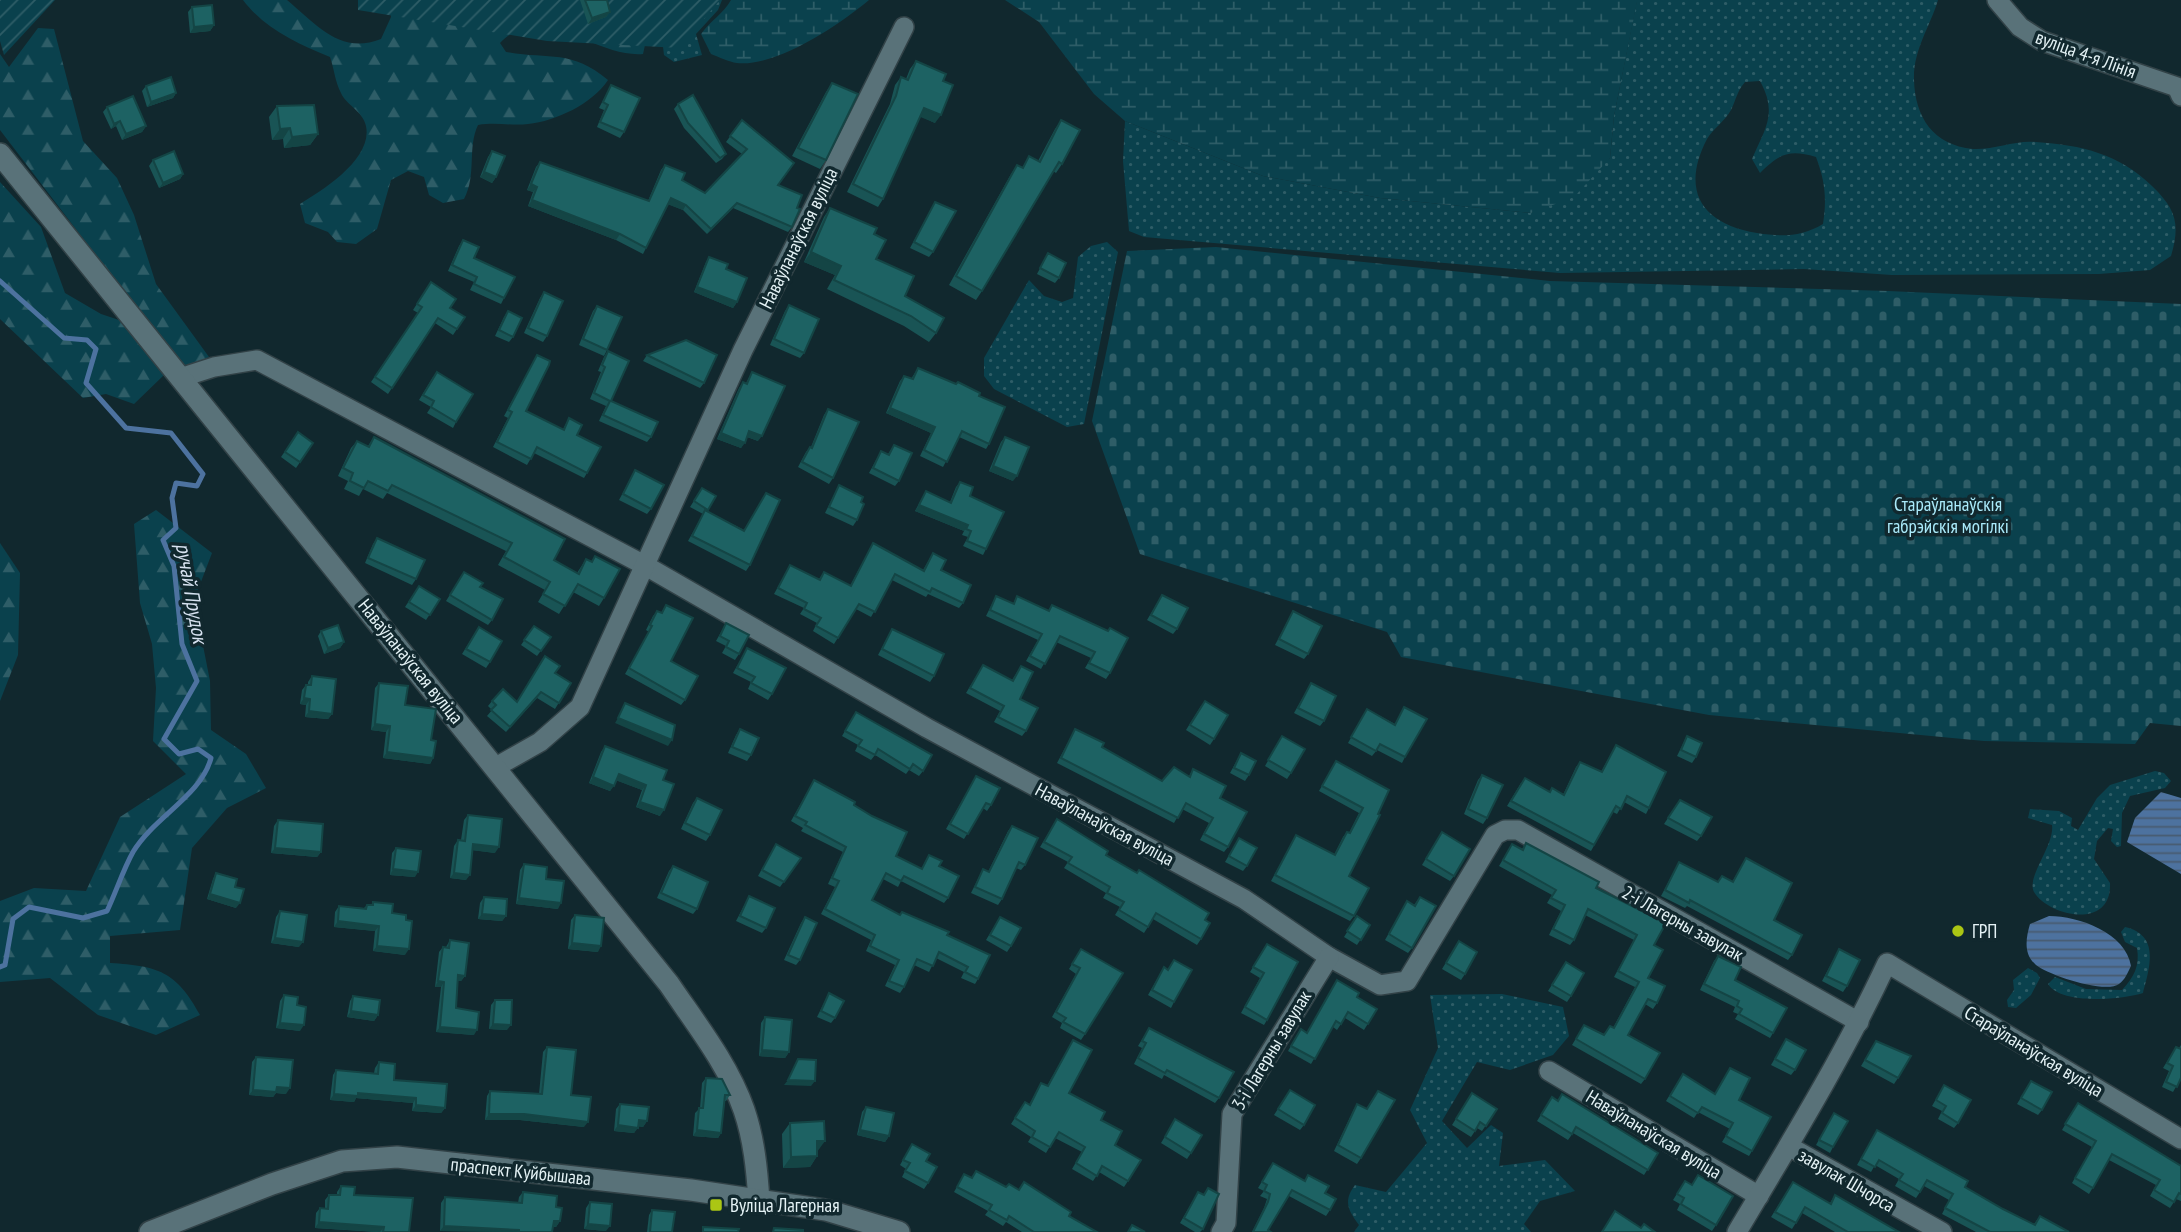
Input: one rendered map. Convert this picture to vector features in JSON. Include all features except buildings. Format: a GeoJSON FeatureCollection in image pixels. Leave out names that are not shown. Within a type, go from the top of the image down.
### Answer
{"type":"FeatureCollection","features":[{"type":"Feature","properties":{"kind":"street","name":"вуліца 4-я Лінія"},"geometry":{"type":"LineString","coordinates":[[1997,0],[2020,27],[2042,41],[2180,88]]}},
{"type":"Feature","properties":{"kind":"street","name":"Наваўланаўская вуліца"},"geometry":{"type":"LineString","coordinates":[[646,566],[782,268],[904,27]]}},
{"type":"Feature","properties":{"kind":"street","name":"Наваўланаўская вуліца"},"geometry":{"type":"LineString","coordinates":[[0,153],[669,984],[730,1076],[745,1111],[756,1160],[759,1201]]}},
{"type":"Feature","properties":{"kind":"street","name":"Наваўланаўская вуліца"},"geometry":{"type":"LineString","coordinates":[[183,377],[214,367],[257,360],[646,566],[927,728],[1244,899],[1329,957],[1380,985],[1407,981],[1495,835],[1505,830]]}},
{"type":"Feature","properties":{"kind":"street"},"geometry":{"type":"LineString","coordinates":[[496,767],[540,742],[580,707],[646,566]]}},
{"type":"Feature","properties":{"kind":"street","name":"2-і Лагерны завулак"},"geometry":{"type":"LineString","coordinates":[[1505,830],[1518,830],[1859,1022]]}},
{"type":"Feature","properties":{"kind":"street","name":"3-і Лагерны завулак"},"geometry":{"type":"LineString","coordinates":[[1221,1232],[1226,1223],[1232,1114],[1329,957]]}},
{"type":"Feature","properties":{"kind":"street","name":"Стараўланаўская вуліца"},"geometry":{"type":"LineString","coordinates":[[1859,1022],[1887,963],[2181,1139]]}},
{"type":"Feature","properties":{"kind":"street"},"geometry":{"type":"LineString","coordinates":[[1737,1232],[1790,1147],[1859,1022]]}},
{"type":"Feature","properties":{"kind":"street","name":"Наваўланаўская вуліца"},"geometry":{"type":"LineString","coordinates":[[1549,1071],[1759,1196]]}},
{"type":"Feature","properties":{"kind":"street","name":"завулак Шчорса"},"geometry":{"type":"LineString","coordinates":[[1790,1147],[1942,1232]]}},
{"type":"Feature","properties":{"kind":"street","name":"праспект Куйбышава"},"geometry":{"type":"LineString","coordinates":[[150,1232],[272,1184],[342,1161],[397,1157],[826,1210],[899,1232]]}},
{"type":"Feature","properties":{"kind":"green space"},"geometry":{"type":"Polygon","coordinates":[[[0,0],[55,0],[4,55],[0,41],[0,0]]]}},
{"type":"Feature","properties":{"kind":"green space"},"geometry":{"type":"Polygon","coordinates":[[[243,0],[287,0],[330,35],[353,43],[366,43],[381,39],[391,17],[390,5],[380,0],[441,0],[491,9],[505,0],[537,0],[541,7],[587,26],[633,34],[645,45],[643,54],[625,53],[551,29],[533,27],[516,31],[500,43],[506,52],[571,60],[595,70],[608,80],[583,104],[550,119],[522,124],[478,125],[473,143],[470,181],[464,199],[443,203],[429,195],[424,177],[408,171],[391,180],[377,229],[356,244],[337,242],[328,232],[305,223],[300,204],[333,182],[354,161],[362,150],[366,126],[341,93],[330,57],[271,27],[243,0]]]}},
{"type":"Feature","properties":{"kind":"green space"},"geometry":{"type":"Polygon","coordinates":[[[358,0],[720,0],[680,48],[547,41],[358,10],[358,0]]]}},
{"type":"Feature","properties":{"kind":"green space"},"geometry":{"type":"Polygon","coordinates":[[[669,0],[722,0],[718,10],[696,34],[702,55],[674,62],[664,55],[661,30],[669,0]]]}},
{"type":"Feature","properties":{"kind":"green space"},"geometry":{"type":"Polygon","coordinates":[[[731,0],[869,0],[807,42],[770,58],[737,63],[711,54],[701,34],[731,0]]]}},
{"type":"Feature","properties":{"kind":"green space"},"geometry":{"type":"Polygon","coordinates":[[[1005,0],[1637,2],[1614,116],[1610,158],[1574,197],[1531,213],[1380,198],[1263,176],[1125,121],[1094,94],[1039,22],[1005,0]]]}},
{"type":"Feature","properties":{"kind":"green space"},"geometry":{"type":"Polygon","coordinates":[[[1637,0],[1938,0],[1914,69],[1918,106],[1929,127],[1947,142],[1973,149],[2036,142],[2084,149],[2113,159],[2139,175],[2167,203],[2176,227],[2174,245],[2171,256],[2150,270],[2099,274],[1892,275],[1804,269],[1560,273],[1144,237],[1129,231],[1123,161],[1125,121],[1263,176],[1380,198],[1531,213],[1610,158],[1614,116],[1637,0]],[[1760,81],[1745,82],[1742,85],[1728,114],[1707,139],[1699,158],[1696,189],[1701,202],[1710,213],[1738,229],[1757,233],[1799,234],[1823,224],[1825,198],[1821,174],[1816,157],[1799,153],[1779,157],[1760,173],[1752,159],[1768,121],[1765,93],[1760,81]]]}},
{"type":"Feature","properties":{"kind":"green space"},"geometry":{"type":"Polygon","coordinates":[[[38,28],[54,29],[83,141],[117,178],[134,215],[156,284],[209,357],[183,369],[0,130],[0,54],[9,67],[38,28]]]}},
{"type":"Feature","properties":{"kind":"green space"},"geometry":{"type":"Polygon","coordinates":[[[0,182],[41,227],[65,293],[101,314],[125,322],[164,375],[134,404],[106,394],[83,398],[0,319],[0,182]]]}},
{"type":"Feature","properties":{"kind":"green space"},"geometry":{"type":"Polygon","coordinates":[[[1107,242],[1118,252],[1084,424],[1067,427],[994,389],[984,376],[984,358],[1029,280],[1044,296],[1062,302],[1073,298],[1078,257],[1091,246],[1107,242]]]}},
{"type":"Feature","properties":{"kind":"green space","name":"Стараўланаўскія габрэйскія могілкі"},"geometry":{"type":"Polygon","coordinates":[[[1216,247],[1550,281],[1888,291],[2181,304],[2181,726],[2150,723],[2135,744],[1984,741],[1709,715],[1401,657],[1387,632],[1140,554],[1092,421],[1127,251],[1216,247]]]}},
{"type":"Feature","properties":{"kind":"green space"},"geometry":{"type":"Polygon","coordinates":[[[156,510],[212,553],[194,600],[210,681],[211,730],[246,754],[266,788],[227,808],[192,848],[180,930],[110,936],[110,963],[141,966],[164,974],[183,989],[200,1015],[156,1035],[98,1015],[50,978],[0,982],[0,901],[34,888],[86,891],[120,817],[186,774],[153,741],[156,688],[152,644],[140,603],[134,524],[156,510]]]}},
{"type":"Feature","properties":{"kind":"green space"},"geometry":{"type":"Polygon","coordinates":[[[0,543],[20,573],[18,655],[0,701],[0,543]]]}},
{"type":"Feature","properties":{"kind":"green space"},"geometry":{"type":"Polygon","coordinates":[[[2155,771],[2164,773],[2171,781],[2165,788],[2130,796],[2122,813],[2121,846],[2117,847],[2111,841],[2113,829],[2108,828],[2097,841],[2094,859],[2110,883],[2108,898],[2101,908],[2091,913],[2078,914],[2065,912],[2041,900],[2034,892],[2034,878],[2049,842],[2052,825],[2028,818],[2030,809],[2059,811],[2072,818],[2071,826],[2078,830],[2097,798],[2110,785],[2155,771]]]}},
{"type":"Feature","properties":{"kind":"green space"},"geometry":{"type":"Polygon","coordinates":[[[2125,927],[2144,937],[2148,945],[2150,963],[2143,993],[2121,998],[2078,998],[2055,991],[2048,984],[2055,977],[2086,989],[2122,990],[2133,976],[2138,960],[2137,948],[2125,942],[2121,932],[2125,927]]]}},
{"type":"Feature","properties":{"kind":"green space"},"geometry":{"type":"Polygon","coordinates":[[[2028,968],[2040,978],[2031,995],[2016,1008],[2008,1007],[2007,1000],[2014,990],[2013,980],[2028,968]]]}},
{"type":"Feature","properties":{"kind":"green space"},"geometry":{"type":"Polygon","coordinates":[[[1502,994],[1563,1007],[1569,1036],[1553,1055],[1510,1070],[1477,1062],[1442,1121],[1467,1148],[1491,1125],[1503,1133],[1499,1166],[1545,1160],[1575,1191],[1540,1201],[1524,1224],[1531,1232],[1354,1232],[1359,1225],[1348,1201],[1355,1185],[1386,1192],[1427,1143],[1410,1110],[1438,1048],[1430,995],[1502,994]]]}},
{"type":"Feature","properties":{"kind":"shaded area"},"geometry":{"type":"Polygon","coordinates":[[[2161,792],[2181,798],[2181,874],[2127,842],[2135,818],[2161,792]]]}},
{"type":"Feature","properties":{"kind":"shaded area"},"geometry":{"type":"Polygon","coordinates":[[[2049,916],[2087,923],[2111,936],[2127,954],[2131,966],[2123,980],[2112,986],[2090,985],[2064,978],[2036,965],[2027,951],[2030,924],[2049,916]]]}},
{"type":"Feature","properties":{"kind":"waterway","name":"ручай Прудок"},"geometry":{"type":"LineString","coordinates":[[0,281],[64,338],[87,340],[96,349],[86,383],[126,428],[171,433],[203,474],[197,486],[176,483],[172,498],[176,528],[163,540],[174,566],[182,644],[197,681],[164,739],[179,754],[198,749],[211,758],[198,784],[142,839],[133,852],[107,911],[83,918],[29,907],[13,919],[5,965],[0,967]]}},
{"type":"Feature","properties":{"kind":"place","name":"ГРП"},"geometry":{"type":"Point","coordinates":[1958,931]}},
{"type":"Feature","properties":{"kind":"place","name":"Вуліца Лагерная"},"geometry":{"type":"Point","coordinates":[716,1205]}}]}
